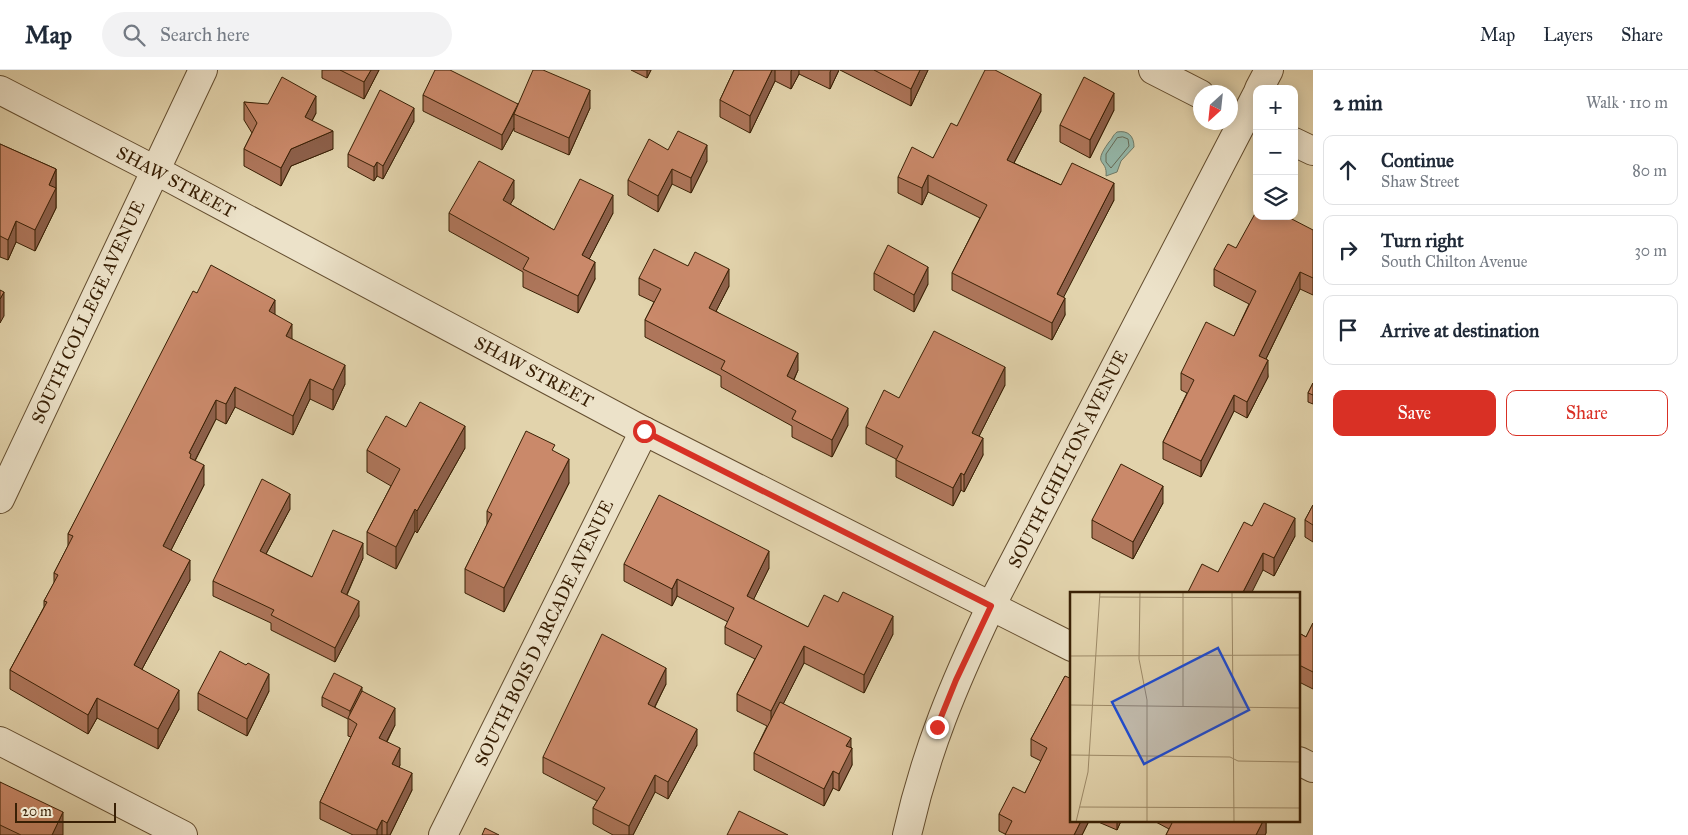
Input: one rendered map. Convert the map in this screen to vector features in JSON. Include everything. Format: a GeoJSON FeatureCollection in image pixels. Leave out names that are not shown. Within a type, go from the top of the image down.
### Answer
{"type":"FeatureCollection","features":[{"type":"Feature","properties":{"kind":"street","name":"SOUTH COLLEGE AVENUE"},"geometry":{"type":"LineString","coordinates":[[0,500],[203,70]]}},
{"type":"Feature","properties":{"kind":"street"},"geometry":{"type":"LineString","coordinates":[[1153,70],[1193,90]]}},
{"type":"Feature","properties":{"kind":"street"},"geometry":{"type":"LineString","coordinates":[[1261,85],[1269,70]]}},
{"type":"Feature","properties":{"kind":"street","name":"SHAW STREET"},"geometry":{"type":"LineString","coordinates":[[0,90],[155,170],[644,431],[1070,646]]}},
{"type":"Feature","properties":{"kind":"street","name":"SOUTH CHILTON AVENUE"},"geometry":{"type":"LineString","coordinates":[[907,835],[924,766],[956,680],[991,606],[1247,111]]}},
{"type":"Feature","properties":{"kind":"street"},"geometry":{"type":"LineString","coordinates":[[1298,144],[1313,151]]}},
{"type":"Feature","properties":{"kind":"street","name":"SOUTH BOIS D ARCADE AVENUE"},"geometry":{"type":"LineString","coordinates":[[443,835],[644,431]]}},
{"type":"Feature","properties":{"kind":"street"},"geometry":{"type":"LineString","coordinates":[[0,741],[183,835]]}},
{"type":"Feature","properties":{"kind":"street"},"geometry":{"type":"LineString","coordinates":[[1300,762],[1313,768]]}},
{"type":"Feature","properties":{"kind":"water"},"geometry":{"type":"Polygon","coordinates":[[[1117,132],[1124,132],[1130,135],[1134,147],[1121,161],[1117,172],[1106,176],[1101,155],[1117,132]]]}},
{"type":"Feature","properties":{"kind":"building"},"geometry":{"type":"Polygon","coordinates":[[[340,70],[371,70],[364,82],[340,70]]]}},
{"type":"Feature","properties":{"kind":"building"},"geometry":{"type":"Polygon","coordinates":[[[435,70],[450,70],[518,104],[502,135],[423,95],[435,70]]]}},
{"type":"Feature","properties":{"kind":"building"},"geometry":{"type":"Polygon","coordinates":[[[533,70],[543,70],[590,90],[569,138],[514,114],[533,70]]]}},
{"type":"Feature","properties":{"kind":"building"},"geometry":{"type":"Polygon","coordinates":[[[734,70],[772,70],[750,116],[720,100],[734,70]]]}},
{"type":"Feature","properties":{"kind":"building"},"geometry":{"type":"Polygon","coordinates":[[[874,70],[920,70],[911,89],[874,70]]]}},
{"type":"Feature","properties":{"kind":"building"},"geometry":{"type":"Polygon","coordinates":[[[985,70],[995,70],[1041,94],[1007,160],[1061,185],[1072,163],[1114,183],[1057,294],[1065,298],[1052,323],[952,273],[987,205],[928,175],[922,188],[898,177],[912,147],[933,158],[951,123],[957,126],[985,70]]]}},
{"type":"Feature","properties":{"kind":"building"},"geometry":{"type":"Polygon","coordinates":[[[282,77],[316,96],[305,117],[333,131],[291,149],[281,168],[244,149],[257,123],[244,102],[268,104],[282,77]]]}},
{"type":"Feature","properties":{"kind":"building"},"geometry":{"type":"Polygon","coordinates":[[[1084,77],[1114,93],[1090,140],[1060,125],[1084,77]]]}},
{"type":"Feature","properties":{"kind":"building"},"geometry":{"type":"Polygon","coordinates":[[[380,90],[414,108],[383,166],[377,162],[374,167],[348,154],[380,90]]]}},
{"type":"Feature","properties":{"kind":"building"},"geometry":{"type":"Polygon","coordinates":[[[678,131],[707,145],[691,178],[672,169],[658,196],[628,180],[649,139],[668,150],[678,131]]]}},
{"type":"Feature","properties":{"kind":"building"},"geometry":{"type":"Polygon","coordinates":[[[0,144],[56,169],[49,185],[56,188],[35,230],[16,221],[8,240],[0,236],[0,144]]]}},
{"type":"Feature","properties":{"kind":"building"},"geometry":{"type":"Polygon","coordinates":[[[479,161],[514,180],[503,200],[554,230],[580,179],[613,195],[582,255],[595,262],[578,296],[523,269],[529,258],[449,213],[479,161]]]}},
{"type":"Feature","properties":{"kind":"building"},"geometry":{"type":"Polygon","coordinates":[[[1253,217],[1253,220],[1294,220],[1313,230],[1313,278],[1300,272],[1259,356],[1268,360],[1247,402],[1234,395],[1201,461],[1163,442],[1194,380],[1181,373],[1206,322],[1234,336],[1256,291],[1214,269],[1228,244],[1236,248],[1253,217]]]}},
{"type":"Feature","properties":{"kind":"building"},"geometry":{"type":"Polygon","coordinates":[[[888,245],[928,267],[914,295],[874,273],[888,245]]]}},
{"type":"Feature","properties":{"kind":"building"},"geometry":{"type":"Polygon","coordinates":[[[654,249],[688,266],[695,252],[729,269],[709,308],[798,353],[787,376],[848,408],[832,440],[792,419],[796,411],[721,369],[725,361],[645,320],[661,289],[639,278],[654,249]]]}},
{"type":"Feature","properties":{"kind":"building"},"geometry":{"type":"Polygon","coordinates":[[[211,265],[275,300],[269,311],[292,324],[286,336],[345,365],[333,390],[310,379],[293,416],[235,387],[226,404],[216,400],[189,453],[191,454],[190,458],[204,465],[163,546],[190,560],[134,665],[179,690],[158,729],[97,698],[88,715],[10,670],[47,602],[44,601],[58,575],[54,573],[73,536],[68,534],[193,291],[197,293],[211,265]]]}},
{"type":"Feature","properties":{"kind":"building"},"geometry":{"type":"Polygon","coordinates":[[[0,290],[4,292],[0,299],[0,290]]]}},
{"type":"Feature","properties":{"kind":"building"},"geometry":{"type":"Polygon","coordinates":[[[934,331],[1005,367],[972,433],[983,438],[964,475],[961,473],[953,488],[896,460],[903,446],[866,427],[884,390],[899,398],[934,331]]]}},
{"type":"Feature","properties":{"kind":"building"},"geometry":{"type":"Polygon","coordinates":[[[1313,383],[1313,395],[1308,393],[1313,383]]]}},
{"type":"Feature","properties":{"kind":"building"},"geometry":{"type":"Polygon","coordinates":[[[420,402],[465,426],[417,511],[415,509],[396,547],[367,532],[400,469],[367,450],[386,416],[406,427],[420,402]]]}},
{"type":"Feature","properties":{"kind":"building"},"geometry":{"type":"Polygon","coordinates":[[[526,431],[555,445],[552,450],[569,459],[504,588],[465,569],[492,514],[487,511],[526,431]]]}},
{"type":"Feature","properties":{"kind":"building"},"geometry":{"type":"Polygon","coordinates":[[[1121,464],[1163,486],[1133,542],[1092,520],[1121,464]]]}},
{"type":"Feature","properties":{"kind":"building"},"geometry":{"type":"Polygon","coordinates":[[[262,479],[290,494],[260,551],[312,577],[333,530],[363,543],[341,592],[359,601],[335,648],[271,615],[274,610],[213,581],[262,479]]]}},
{"type":"Feature","properties":{"kind":"building"},"geometry":{"type":"Polygon","coordinates":[[[659,495],[769,551],[747,596],[808,627],[824,595],[838,602],[843,592],[893,616],[864,675],[804,646],[771,711],[737,694],[762,646],[725,627],[734,608],[677,579],[672,589],[624,564],[659,495]]]}},
{"type":"Feature","properties":{"kind":"building"},"geometry":{"type":"Polygon","coordinates":[[[1264,503],[1295,518],[1274,558],[1263,553],[1243,592],[1188,592],[1202,564],[1218,572],[1244,522],[1252,526],[1264,503]]]}},
{"type":"Feature","properties":{"kind":"building"},"geometry":{"type":"Polygon","coordinates":[[[1313,505],[1313,525],[1305,520],[1313,505]]]}},
{"type":"Feature","properties":{"kind":"building"},"geometry":{"type":"Polygon","coordinates":[[[1313,623],[1313,672],[1300,666],[1300,634],[1306,637],[1313,623]]]}},
{"type":"Feature","properties":{"kind":"building"},"geometry":{"type":"Polygon","coordinates":[[[602,634],[666,668],[648,704],[697,729],[668,782],[655,775],[629,826],[593,808],[605,788],[543,757],[602,634]]]}},
{"type":"Feature","properties":{"kind":"building"},"geometry":{"type":"Polygon","coordinates":[[[220,651],[246,665],[248,663],[269,674],[247,719],[198,693],[220,651]]]}},
{"type":"Feature","properties":{"kind":"building"},"geometry":{"type":"Polygon","coordinates":[[[334,673],[362,687],[350,711],[322,697],[334,673]]]}},
{"type":"Feature","properties":{"kind":"building"},"geometry":{"type":"Polygon","coordinates":[[[1065,676],[1070,678],[1070,822],[1080,822],[1074,835],[1005,835],[1012,821],[999,814],[1013,787],[1025,793],[1047,748],[1031,739],[1065,676]]]}},
{"type":"Feature","properties":{"kind":"building"},"geometry":{"type":"Polygon","coordinates":[[[362,691],[395,708],[379,738],[400,748],[392,764],[412,773],[387,823],[382,820],[377,830],[320,802],[357,724],[348,718],[362,691]]]}},
{"type":"Feature","properties":{"kind":"building"},"geometry":{"type":"Polygon","coordinates":[[[780,702],[851,738],[846,746],[852,748],[839,774],[833,771],[824,789],[754,753],[780,702]]]}},
{"type":"Feature","properties":{"kind":"building"},"geometry":{"type":"Polygon","coordinates":[[[0,782],[63,812],[52,835],[21,835],[0,825],[0,782]]]}},
{"type":"Feature","properties":{"kind":"building"},"geometry":{"type":"Polygon","coordinates":[[[739,811],[788,835],[727,835],[739,811]]]}},
{"type":"Feature","properties":{"kind":"building"},"geometry":{"type":"Polygon","coordinates":[[[1172,822],[1262,822],[1256,835],[1166,835],[1172,822]]]}},
{"type":"Feature","properties":{"kind":"building"},"geometry":{"type":"Polygon","coordinates":[[[485,828],[499,835],[482,835],[485,828]]]}},
{"type":"Feature","properties":{"kind":"route"},"geometry":{"type":"LineString","coordinates":[[644,431],[991,606],[956,680],[937,727]]}}]}
